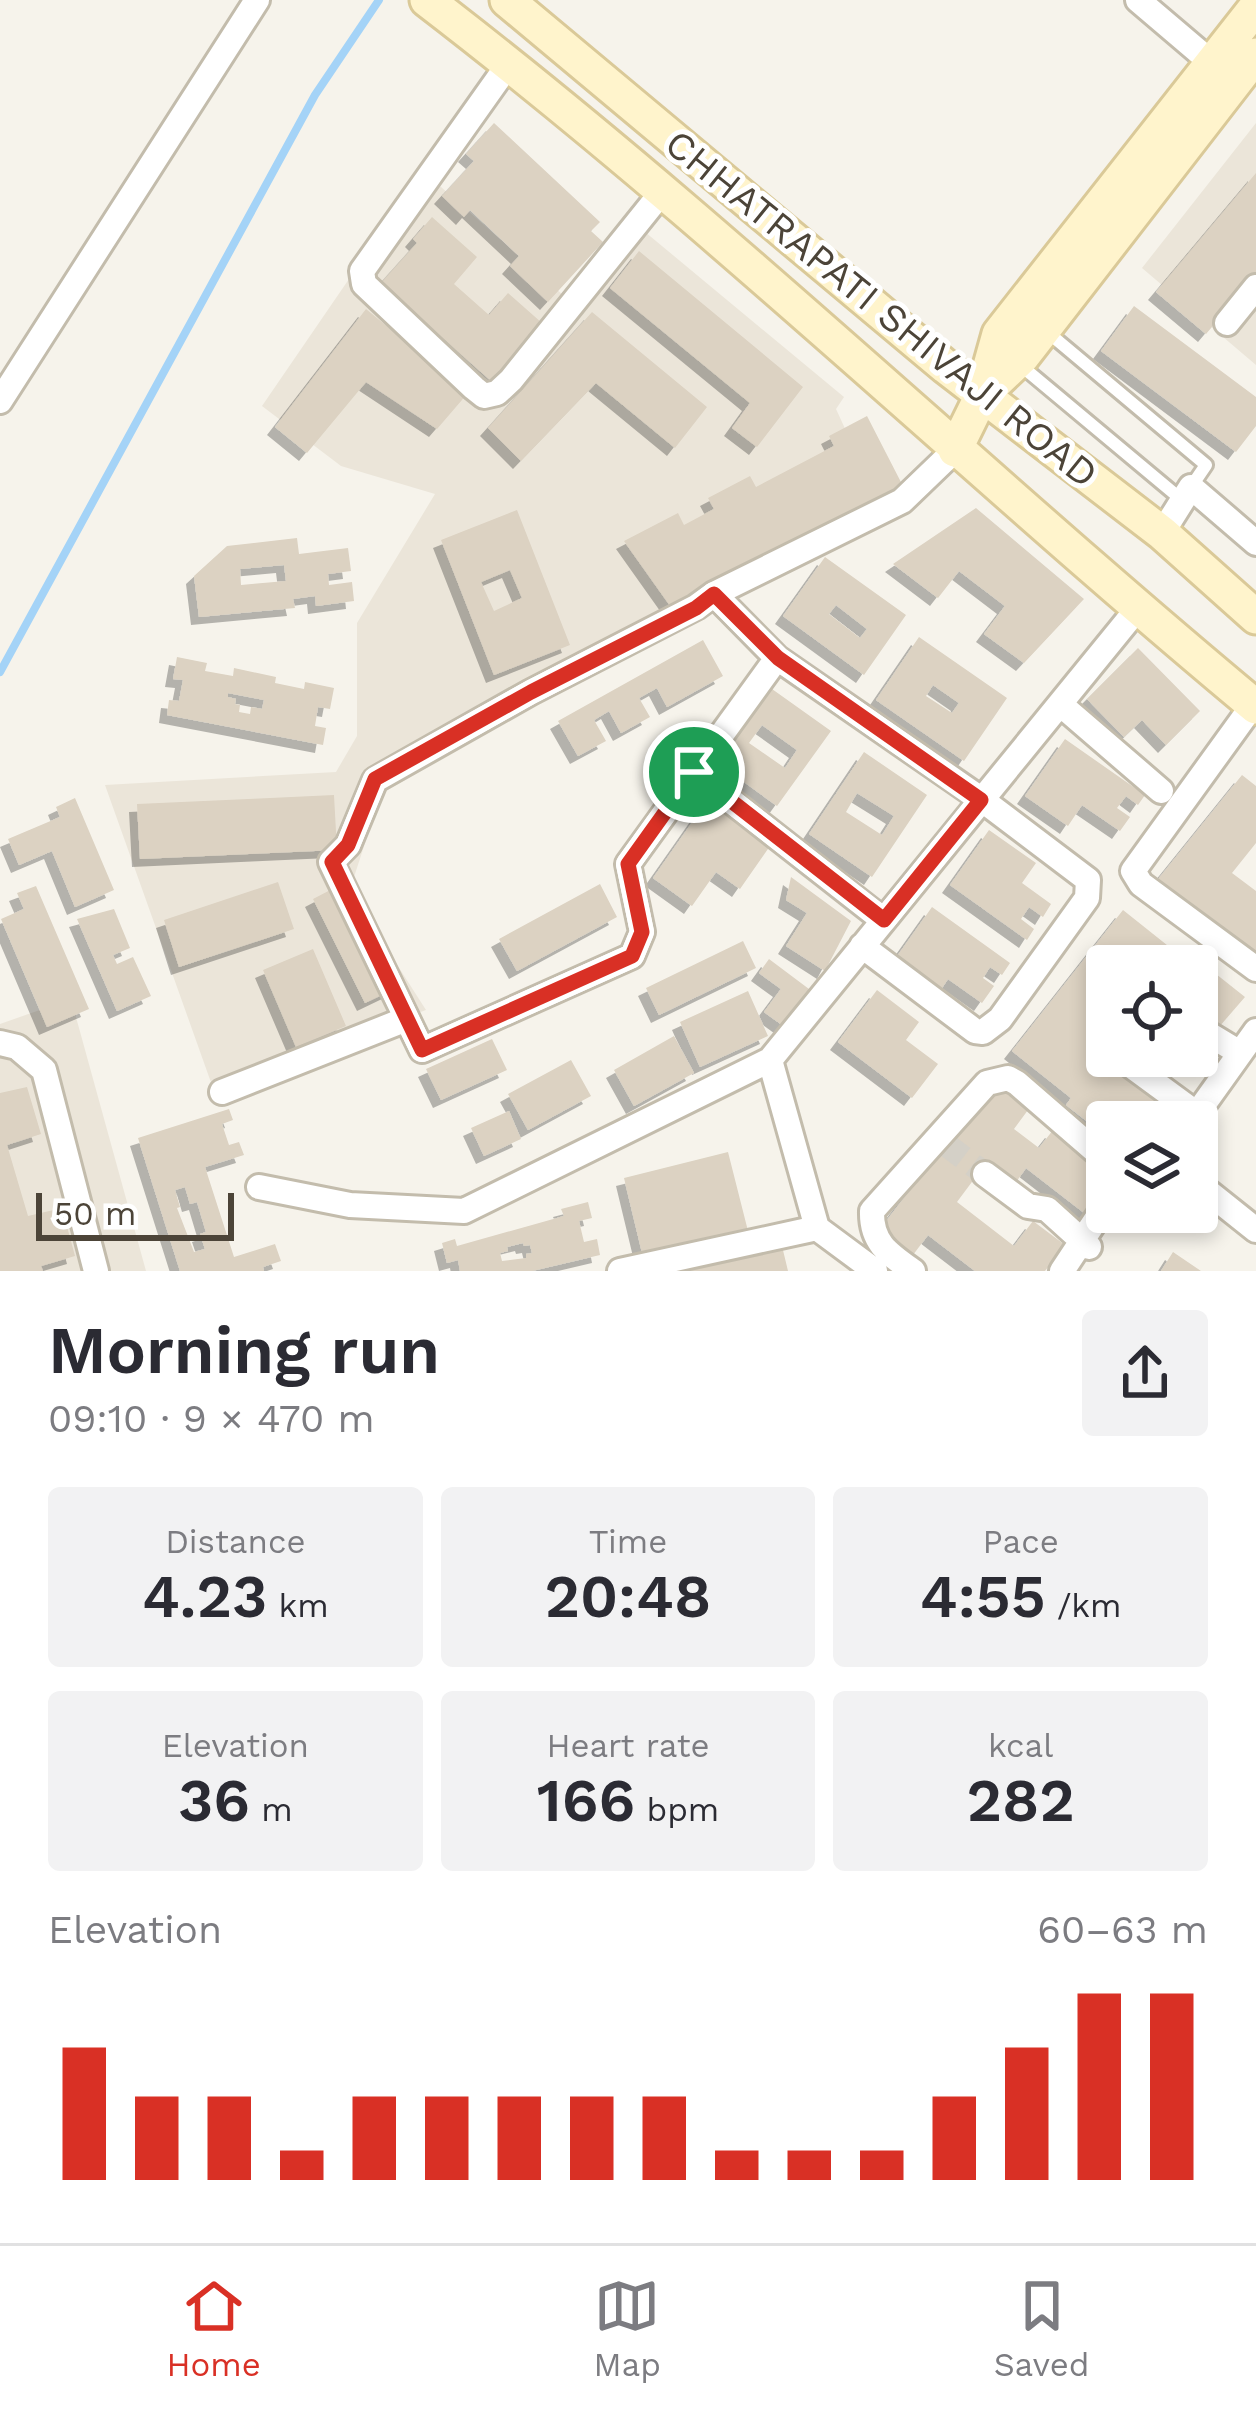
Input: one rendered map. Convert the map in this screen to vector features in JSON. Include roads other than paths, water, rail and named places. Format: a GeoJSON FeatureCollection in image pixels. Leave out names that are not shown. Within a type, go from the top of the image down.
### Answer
{"type":"FeatureCollection","features":[{"type":"Feature","properties":{"kind":"main road","name":"CHHATRAPATI SHIVAJI ROAD"},"geometry":{"type":"LineString","coordinates":[[506,0],[982,395],[1162,533],[1256,617]]}},
{"type":"Feature","properties":{"kind":"main road"},"geometry":{"type":"LineString","coordinates":[[955,449],[982,395],[999,334],[1256,7]]}},
{"type":"Feature","properties":{"kind":"main road"},"geometry":{"type":"LineString","coordinates":[[437,8],[662,192],[1255,706]]}},
{"type":"Feature","properties":{"kind":"main road"},"geometry":{"type":"LineString","coordinates":[[982,395],[1044,329],[1256,55]]}},
{"type":"Feature","properties":{"kind":"street"},"geometry":{"type":"LineString","coordinates":[[0,401],[256,0]]}},
{"type":"Feature","properties":{"kind":"street"},"geometry":{"type":"LineString","coordinates":[[1138,0],[1212,63]]}},
{"type":"Feature","properties":{"kind":"street"},"geometry":{"type":"LineString","coordinates":[[508,65],[362,271],[364,284],[474,388],[484,396],[497,393],[511,380],[662,192]]}},
{"type":"Feature","properties":{"kind":"street"},"geometry":{"type":"LineString","coordinates":[[1227,323],[1256,287]]}},
{"type":"Feature","properties":{"kind":"street"},"geometry":{"type":"LineString","coordinates":[[778,658],[628,864],[642,932],[632,956],[422,1050],[332,862],[348,845],[375,779],[696,608],[714,594],[902,501],[955,449]]}},
{"type":"Feature","properties":{"kind":"street"},"geometry":{"type":"LineString","coordinates":[[1162,533],[1187,494],[1256,543]]}},
{"type":"Feature","properties":{"kind":"street"},"geometry":{"type":"LineString","coordinates":[[714,594],[778,658],[1088,880],[1090,890],[1000,1019],[983,1033],[858,952]]}},
{"type":"Feature","properties":{"kind":"street"},"geometry":{"type":"LineString","coordinates":[[259,1186],[350,1205],[464,1211],[770,1060],[1138,608]]}},
{"type":"Feature","properties":{"kind":"street"},"geometry":{"type":"LineString","coordinates":[[1060,704],[1161,791]]}},
{"type":"Feature","properties":{"kind":"street"},"geometry":{"type":"LineString","coordinates":[[1255,706],[1133,871],[1141,884],[1256,969]]}},
{"type":"Feature","properties":{"kind":"street"},"geometry":{"type":"LineString","coordinates":[[694,772],[884,920]]}},
{"type":"Feature","properties":{"kind":"street"},"geometry":{"type":"LineString","coordinates":[[858,952],[962,1042]]}},
{"type":"Feature","properties":{"kind":"street"},"geometry":{"type":"LineString","coordinates":[[222,1092],[404,1020]]}},
{"type":"Feature","properties":{"kind":"street"},"geometry":{"type":"LineString","coordinates":[[1206,1101],[1256,1031]]}},
{"type":"Feature","properties":{"kind":"street"},"geometry":{"type":"LineString","coordinates":[[1218,1040],[1240,1053]]}},
{"type":"Feature","properties":{"kind":"street"},"geometry":{"type":"LineString","coordinates":[[0,1043],[17,1047],[44,1070],[96,1271]]}},
{"type":"Feature","properties":{"kind":"street"},"geometry":{"type":"LineString","coordinates":[[770,1060],[817,1228],[875,1271]]}},
{"type":"Feature","properties":{"kind":"street"},"geometry":{"type":"LineString","coordinates":[[1144,1077],[1173,1101]]}},
{"type":"Feature","properties":{"kind":"street"},"geometry":{"type":"LineString","coordinates":[[913,1271],[874,1238],[872,1211],[941,1140],[987,1083],[1007,1078],[1086,1144]]}},
{"type":"Feature","properties":{"kind":"street"},"geometry":{"type":"LineString","coordinates":[[985,1174],[1028,1206],[1047,1209],[1086,1243]]}},
{"type":"Feature","properties":{"kind":"street"},"geometry":{"type":"LineString","coordinates":[[1218,1200],[1256,1230]]}},
{"type":"Feature","properties":{"kind":"street"},"geometry":{"type":"LineString","coordinates":[[620,1271],[817,1228]]}},
{"type":"Feature","properties":{"kind":"street"},"geometry":{"type":"LineString","coordinates":[[1086,1243],[1091,1233]]}},
{"type":"Feature","properties":{"kind":"street"},"geometry":{"type":"LineString","coordinates":[[1065,1271],[1096,1233]]}},
{"type":"Feature","properties":{"kind":"lane"},"geometry":{"type":"LineString","coordinates":[[1017,362],[1187,494],[1206,464],[1044,329]]}},
{"type":"Feature","properties":{"kind":"waterway"},"geometry":{"type":"LineString","coordinates":[[0,672],[315,95],[379,0]]}},
{"type":"Feature","properties":{"kind":"tunnel"},"geometry":{"type":"LineString","coordinates":[[944,1143],[985,1174]]}}]}
